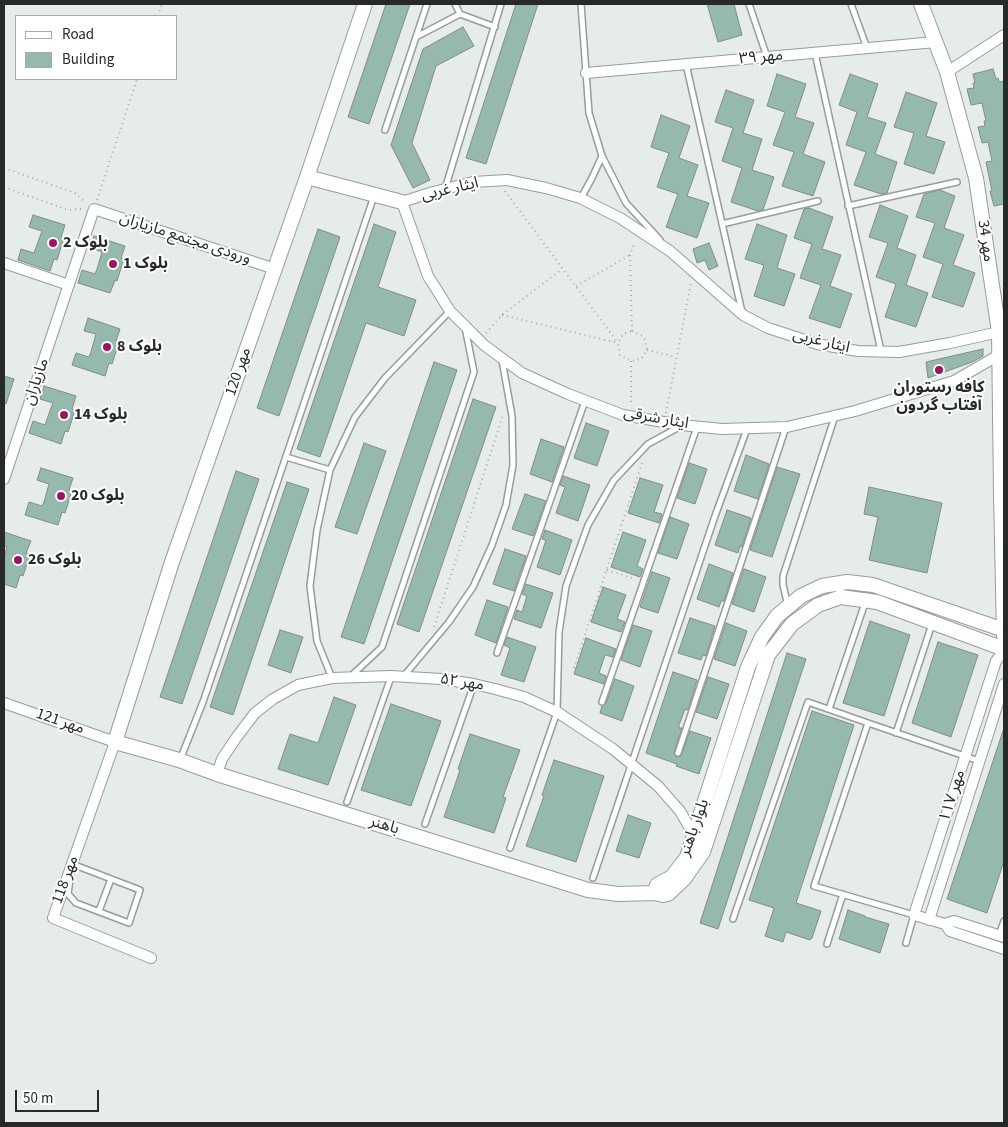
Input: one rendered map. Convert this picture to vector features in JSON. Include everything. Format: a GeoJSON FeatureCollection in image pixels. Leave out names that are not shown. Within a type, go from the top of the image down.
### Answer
{"type":"FeatureCollection","features":[{"type":"Feature","properties":{"kind":"street","name":"مهر 120"},"geometry":{"type":"LineString","coordinates":[[115,742],[172,562],[366,4]]}},
{"type":"Feature","properties":{"kind":"street","name":"مهر 34"},"geometry":{"type":"LineString","coordinates":[[920,4],[947,72],[976,178],[1002,332],[1004,636]]}},
{"type":"Feature","properties":{"kind":"street"},"geometry":{"type":"LineString","coordinates":[[947,72],[1004,35]]}},
{"type":"Feature","properties":{"kind":"street","name":"مهر ۳۹"},"geometry":{"type":"LineString","coordinates":[[586,73],[936,42]]}},
{"type":"Feature","properties":{"kind":"street","name":"ایثار غربی"},"geometry":{"type":"LineString","coordinates":[[307,177],[402,202],[473,182],[507,180],[546,188],[580,198],[620,218],[670,251],[743,315],[768,328],[817,344],[858,351],[899,352],[1002,332]]}},
{"type":"Feature","properties":{"kind":"street","name":"ایثار شرقی"},"geometry":{"type":"LineString","coordinates":[[402,202],[428,276],[450,311],[464,325],[522,373],[568,394],[623,415],[681,425],[722,429],[786,427],[855,411],[954,380],[1002,355]]}},
{"type":"Feature","properties":{"kind":"street","name":"ورودی مجتمع مازیاران"},"geometry":{"type":"LineString","coordinates":[[94,209],[275,269]]}},
{"type":"Feature","properties":{"kind":"street","name":"مازیاران"},"geometry":{"type":"LineString","coordinates":[[4,479],[94,209]]}},
{"type":"Feature","properties":{"kind":"street"},"geometry":{"type":"LineString","coordinates":[[4,264],[70,285]]}},
{"type":"Feature","properties":{"kind":"street","name":"بلوار باهنر"},"geometry":{"type":"LineString","coordinates":[[1004,630],[872,584],[847,582],[822,586],[801,596],[777,616],[762,637],[748,667],[695,837],[687,856],[672,877],[657,885],[655,893],[668,894],[684,879],[703,852],[768,655],[792,624],[818,605],[841,597],[877,602],[1004,650]]}},
{"type":"Feature","properties":{"kind":"street","name":"مهر ۱۱۷"},"geometry":{"type":"LineString","coordinates":[[914,915],[996,661],[1004,650]]}},
{"type":"Feature","properties":{"kind":"street","name":"مهر ۵۲"},"geometry":{"type":"LineString","coordinates":[[217,774],[222,759],[255,712],[273,699],[298,686],[332,678],[350,677],[391,676],[441,679],[474,684],[524,698],[557,712],[614,749],[658,786],[680,810],[695,837]]}},
{"type":"Feature","properties":{"kind":"street","name":"مهر ۱۱۷"},"geometry":{"type":"LineString","coordinates":[[929,920],[1004,684]]}},
{"type":"Feature","properties":{"kind":"street","name":"مهر 121"},"geometry":{"type":"LineString","coordinates":[[4,703],[115,742]]}},
{"type":"Feature","properties":{"kind":"street","name":"باهنر"},"geometry":{"type":"LineString","coordinates":[[115,742],[179,760],[217,774],[588,890],[618,894],[655,893]]}},
{"type":"Feature","properties":{"kind":"street","name":"مهر 118"},"geometry":{"type":"LineString","coordinates":[[115,742],[53,918],[151,958]]}},
{"type":"Feature","properties":{"kind":"street"},"geometry":{"type":"LineString","coordinates":[[914,915],[944,924],[954,922],[1002,936],[1000,948],[950,931],[944,924]]}},
{"type":"Feature","properties":{"kind":"lane"},"geometry":{"type":"LineString","coordinates":[[385,130],[427,4]]}},
{"type":"Feature","properties":{"kind":"lane"},"geometry":{"type":"LineString","coordinates":[[455,4],[460,14],[494,27]]}},
{"type":"Feature","properties":{"kind":"lane"},"geometry":{"type":"LineString","coordinates":[[445,189],[502,4]]}},
{"type":"Feature","properties":{"kind":"lane","name":"ایثار غربی"},"geometry":{"type":"LineString","coordinates":[[581,4],[589,113],[602,156],[626,203],[670,251]]}},
{"type":"Feature","properties":{"kind":"lane"},"geometry":{"type":"LineString","coordinates":[[749,4],[768,57]]}},
{"type":"Feature","properties":{"kind":"lane"},"geometry":{"type":"LineString","coordinates":[[851,4],[868,48]]}},
{"type":"Feature","properties":{"kind":"lane"},"geometry":{"type":"LineString","coordinates":[[416,37],[460,14]]}},
{"type":"Feature","properties":{"kind":"lane"},"geometry":{"type":"LineString","coordinates":[[815,53],[881,352]]}},
{"type":"Feature","properties":{"kind":"lane"},"geometry":{"type":"LineString","coordinates":[[686,64],[743,315]]}},
{"type":"Feature","properties":{"kind":"lane"},"geometry":{"type":"LineString","coordinates":[[580,198],[602,156]]}},
{"type":"Feature","properties":{"kind":"lane"},"geometry":{"type":"LineString","coordinates":[[848,206],[957,182]]}},
{"type":"Feature","properties":{"kind":"lane"},"geometry":{"type":"LineString","coordinates":[[179,760],[203,702],[375,195]]}},
{"type":"Feature","properties":{"kind":"lane"},"geometry":{"type":"LineString","coordinates":[[722,224],[818,202]]}},
{"type":"Feature","properties":{"kind":"lane"},"geometry":{"type":"LineString","coordinates":[[332,678],[317,641],[310,586],[317,530],[330,470],[355,417],[385,378],[450,311]]}},
{"type":"Feature","properties":{"kind":"lane"},"geometry":{"type":"LineString","coordinates":[[350,677],[382,647],[474,372],[464,325]]}},
{"type":"Feature","properties":{"kind":"lane"},"geometry":{"type":"LineString","coordinates":[[403,677],[449,622],[473,586],[492,545],[506,505],[513,465],[512,416],[502,358]]}},
{"type":"Feature","properties":{"kind":"lane"},"geometry":{"type":"LineString","coordinates":[[497,654],[585,401]]}},
{"type":"Feature","properties":{"kind":"lane"},"geometry":{"type":"LineString","coordinates":[[789,607],[783,585],[783,576],[835,415]]}},
{"type":"Feature","properties":{"kind":"lane"},"geometry":{"type":"LineString","coordinates":[[510,848],[557,712],[558,632],[566,586],[588,525],[614,480],[648,444],[681,425]]}},
{"type":"Feature","properties":{"kind":"lane"},"geometry":{"type":"LineString","coordinates":[[602,702],[698,427]]}},
{"type":"Feature","properties":{"kind":"lane"},"geometry":{"type":"LineString","coordinates":[[678,753],[786,427]]}},
{"type":"Feature","properties":{"kind":"lane"},"geometry":{"type":"LineString","coordinates":[[593,878],[715,516],[747,428]]}},
{"type":"Feature","properties":{"kind":"lane"},"geometry":{"type":"LineString","coordinates":[[286,457],[330,470]]}},
{"type":"Feature","properties":{"kind":"lane"},"geometry":{"type":"LineString","coordinates":[[829,709],[866,600]]}},
{"type":"Feature","properties":{"kind":"lane"},"geometry":{"type":"LineString","coordinates":[[896,733],[932,622]]}},
{"type":"Feature","properties":{"kind":"lane"},"geometry":{"type":"LineString","coordinates":[[347,802],[391,676]]}},
{"type":"Feature","properties":{"kind":"lane"},"geometry":{"type":"LineString","coordinates":[[425,824],[474,684]]}},
{"type":"Feature","properties":{"kind":"lane"},"geometry":{"type":"LineString","coordinates":[[733,919],[808,702],[980,761]]}},
{"type":"Feature","properties":{"kind":"lane"},"geometry":{"type":"LineString","coordinates":[[868,723],[814,886],[914,915]]}},
{"type":"Feature","properties":{"kind":"lane"},"geometry":{"type":"LineString","coordinates":[[72,864],[111,879],[140,890],[129,923],[76,903],[68,894],[72,864]]}},
{"type":"Feature","properties":{"kind":"lane"},"geometry":{"type":"LineString","coordinates":[[99,911],[111,879]]}},
{"type":"Feature","properties":{"kind":"lane"},"geometry":{"type":"LineString","coordinates":[[827,944],[843,894]]}},
{"type":"Feature","properties":{"kind":"lane","name":"مهر ۱۱۷"},"geometry":{"type":"LineString","coordinates":[[906,943],[914,915]]}},
{"type":"Feature","properties":{"kind":"lane"},"geometry":{"type":"LineString","coordinates":[[1002,936],[1004,921]]}},
{"type":"Feature","properties":{"kind":"path"},"geometry":{"type":"LineString","coordinates":[[94,209],[137,80]]}},
{"type":"Feature","properties":{"kind":"path"},"geometry":{"type":"LineString","coordinates":[[4,168],[75,193],[94,209]]}},
{"type":"Feature","properties":{"kind":"path"},"geometry":{"type":"LineString","coordinates":[[498,181],[618,343],[620,355],[631,361],[641,359],[647,350],[644,337],[632,331],[623,334],[618,343]]}},
{"type":"Feature","properties":{"kind":"path"},"geometry":{"type":"LineString","coordinates":[[4,187],[68,210],[94,209]]}},
{"type":"Feature","properties":{"kind":"path"},"geometry":{"type":"LineString","coordinates":[[632,331],[630,255],[639,231]]}},
{"type":"Feature","properties":{"kind":"path"},"geometry":{"type":"LineString","coordinates":[[575,286],[630,255]]}},
{"type":"Feature","properties":{"kind":"path"},"geometry":{"type":"LineString","coordinates":[[480,340],[502,315],[562,269]]}},
{"type":"Feature","properties":{"kind":"path"},"geometry":{"type":"LineString","coordinates":[[665,422],[693,271]]}},
{"type":"Feature","properties":{"kind":"path"},"geometry":{"type":"LineString","coordinates":[[502,315],[618,343]]}},
{"type":"Feature","properties":{"kind":"path"},"geometry":{"type":"LineString","coordinates":[[647,350],[677,357]]}},
{"type":"Feature","properties":{"kind":"path"},"geometry":{"type":"LineString","coordinates":[[631,361],[632,416]]}},
{"type":"Feature","properties":{"kind":"path"},"geometry":{"type":"LineString","coordinates":[[433,630],[509,398]]}},
{"type":"Feature","properties":{"kind":"path"},"geometry":{"type":"LineString","coordinates":[[574,668],[648,444]]}},
{"type":"Feature","properties":{"kind":"path"},"geometry":{"type":"LineString","coordinates":[[607,570],[644,582]]}},
{"type":"Feature","properties":{"kind":"building"},"geometry":{"type":"Polygon","coordinates":[[[386,4],[410,4],[369,124],[348,117],[386,4]]]}},
{"type":"Feature","properties":{"kind":"building"},"geometry":{"type":"Polygon","coordinates":[[[516,4],[538,4],[486,164],[466,158],[516,4]]]}},
{"type":"Feature","properties":{"kind":"building"},"geometry":{"type":"Polygon","coordinates":[[[707,4],[734,4],[742,35],[718,42],[707,4]]]}},
{"type":"Feature","properties":{"kind":"building"},"geometry":{"type":"Polygon","coordinates":[[[463,27],[474,46],[436,66],[412,143],[430,180],[413,188],[391,145],[423,49],[463,27]]]}},
{"type":"Feature","properties":{"kind":"building"},"geometry":{"type":"Polygon","coordinates":[[[993,69],[996,79],[998,78],[999,82],[1004,81],[1004,204],[994,206],[986,162],[992,161],[988,142],[982,143],[978,127],[985,126],[984,121],[986,121],[982,103],[971,105],[967,89],[974,88],[973,74],[993,69]]]}},
{"type":"Feature","properties":{"kind":"building"},"geometry":{"type":"Polygon","coordinates":[[[777,74],[806,84],[795,117],[814,123],[803,154],[825,162],[813,196],[782,186],[794,152],[773,145],[785,112],[767,106],[777,74]]]}},
{"type":"Feature","properties":{"kind":"building"},"geometry":{"type":"Polygon","coordinates":[[[850,74],[878,84],[867,117],[886,123],[875,154],[897,162],[887,193],[881,194],[854,185],[866,152],[846,145],[857,112],[839,105],[850,74]]]}},
{"type":"Feature","properties":{"kind":"building"},"geometry":{"type":"Polygon","coordinates":[[[726,90],[754,100],[743,133],[762,139],[752,170],[774,177],[763,210],[758,211],[731,202],[742,168],[722,161],[733,128],[715,122],[726,90]]]}},
{"type":"Feature","properties":{"kind":"building"},"geometry":{"type":"Polygon","coordinates":[[[906,92],[937,103],[926,136],[945,142],[934,174],[904,164],[914,133],[894,127],[906,92]]]}},
{"type":"Feature","properties":{"kind":"building"},"geometry":{"type":"Polygon","coordinates":[[[661,115],[690,126],[679,158],[698,165],[687,196],[709,203],[697,238],[666,227],[678,194],[657,187],[669,153],[651,147],[661,115]]]}},
{"type":"Feature","properties":{"kind":"building"},"geometry":{"type":"Polygon","coordinates":[[[940,190],[955,196],[944,228],[964,235],[953,265],[975,273],[963,307],[932,297],[943,264],[923,257],[935,223],[916,217],[924,194],[940,190]]]}},
{"type":"Feature","properties":{"kind":"building"},"geometry":{"type":"Polygon","coordinates":[[[880,205],[908,216],[897,248],[916,255],[906,285],[928,293],[916,327],[885,317],[896,284],[876,277],[888,243],[869,237],[880,205]]]}},
{"type":"Feature","properties":{"kind":"building"},"geometry":{"type":"Polygon","coordinates":[[[809,208],[833,217],[822,249],[841,255],[830,286],[852,294],[840,328],[809,318],[821,285],[800,278],[812,244],[794,238],[804,209],[809,208]]]}},
{"type":"Feature","properties":{"kind":"building","name":"بلوک 2"},"geometry":{"type":"Polygon","coordinates":[[[33,215],[65,225],[61,237],[64,238],[57,260],[54,259],[50,271],[18,260],[21,249],[34,253],[42,231],[29,227],[33,215]]]}},
{"type":"Feature","properties":{"kind":"building"},"geometry":{"type":"Polygon","coordinates":[[[374,224],[396,232],[378,287],[416,300],[404,336],[366,323],[320,457],[297,449],[374,224]]]}},
{"type":"Feature","properties":{"kind":"building"},"geometry":{"type":"Polygon","coordinates":[[[757,224],[787,235],[777,268],[795,274],[784,306],[754,296],[764,265],[745,259],[757,224]]]}},
{"type":"Feature","properties":{"kind":"building"},"geometry":{"type":"Polygon","coordinates":[[[318,229],[340,237],[279,416],[257,408],[318,229]]]}},
{"type":"Feature","properties":{"kind":"building","name":"بلوک 1"},"geometry":{"type":"Polygon","coordinates":[[[94,236],[125,246],[121,258],[124,259],[117,281],[115,280],[110,293],[78,283],[82,270],[95,274],[97,269],[102,252],[90,248],[94,236]]]}},
{"type":"Feature","properties":{"kind":"building"},"geometry":{"type":"Polygon","coordinates":[[[709,243],[718,266],[709,270],[705,260],[697,263],[693,249],[709,243]]]}},
{"type":"Feature","properties":{"kind":"building","name":"بلوک 8"},"geometry":{"type":"Polygon","coordinates":[[[88,318],[120,329],[116,341],[119,342],[112,364],[109,363],[105,376],[72,365],[76,353],[89,357],[91,352],[96,334],[84,331],[88,318]]]}},
{"type":"Feature","properties":{"kind":"building","name":"کافه رستوران آفتاب گردون"},"geometry":{"type":"Polygon","coordinates":[[[983,349],[983,356],[972,362],[928,378],[926,362],[983,349]]]}},
{"type":"Feature","properties":{"kind":"building"},"geometry":{"type":"Polygon","coordinates":[[[434,362],[457,370],[364,644],[341,637],[434,362]]]}},
{"type":"Feature","properties":{"kind":"building"},"geometry":{"type":"Polygon","coordinates":[[[4,376],[14,379],[6,404],[4,403],[4,376]]]}},
{"type":"Feature","properties":{"kind":"building","name":"بلوک 14"},"geometry":{"type":"Polygon","coordinates":[[[44,386],[76,396],[72,409],[75,410],[68,432],[65,431],[61,444],[29,433],[33,421],[45,425],[53,403],[40,399],[44,386]]]}},
{"type":"Feature","properties":{"kind":"building"},"geometry":{"type":"Polygon","coordinates":[[[473,399],[496,407],[419,632],[397,624],[473,399]]]}},
{"type":"Feature","properties":{"kind":"building"},"geometry":{"type":"Polygon","coordinates":[[[586,423],[609,431],[597,466],[574,458],[586,423]]]}},
{"type":"Feature","properties":{"kind":"building"},"geometry":{"type":"Polygon","coordinates":[[[541,439],[564,447],[552,482],[530,474],[541,439]]]}},
{"type":"Feature","properties":{"kind":"building"},"geometry":{"type":"Polygon","coordinates":[[[364,443],[386,451],[357,534],[335,527],[364,443]]]}},
{"type":"Feature","properties":{"kind":"building"},"geometry":{"type":"Polygon","coordinates":[[[746,455],[769,464],[758,499],[734,491],[746,455]]]}},
{"type":"Feature","properties":{"kind":"building"},"geometry":{"type":"Polygon","coordinates":[[[689,463],[707,469],[695,504],[677,498],[689,463]]]}},
{"type":"Feature","properties":{"kind":"building"},"geometry":{"type":"Polygon","coordinates":[[[777,467],[800,474],[772,557],[750,550],[777,467]]]}},
{"type":"Feature","properties":{"kind":"building","name":"بلوک 20"},"geometry":{"type":"Polygon","coordinates":[[[41,468],[73,478],[69,490],[72,491],[65,513],[62,512],[58,525],[25,515],[29,502],[42,506],[44,502],[49,484],[37,480],[41,468]]]}},
{"type":"Feature","properties":{"kind":"building"},"geometry":{"type":"Polygon","coordinates":[[[236,471],[259,479],[182,704],[160,697],[236,471]]]}},
{"type":"Feature","properties":{"kind":"building"},"geometry":{"type":"Polygon","coordinates":[[[563,476],[590,485],[578,521],[556,513],[565,487],[560,485],[563,476]]]}},
{"type":"Feature","properties":{"kind":"building"},"geometry":{"type":"Polygon","coordinates":[[[640,478],[663,485],[654,512],[662,514],[659,523],[628,513],[640,478]]]}},
{"type":"Feature","properties":{"kind":"building"},"geometry":{"type":"Polygon","coordinates":[[[287,482],[309,489],[233,715],[210,707],[287,482]]]}},
{"type":"Feature","properties":{"kind":"building"},"geometry":{"type":"Polygon","coordinates":[[[869,487],[942,503],[927,573],[869,560],[878,517],[864,514],[869,487]]]}},
{"type":"Feature","properties":{"kind":"building"},"geometry":{"type":"Polygon","coordinates":[[[525,494],[546,501],[533,536],[512,529],[525,494]]]}},
{"type":"Feature","properties":{"kind":"building"},"geometry":{"type":"Polygon","coordinates":[[[727,510],[751,518],[742,547],[740,546],[738,553],[715,545],[727,510]]]}},
{"type":"Feature","properties":{"kind":"building"},"geometry":{"type":"Polygon","coordinates":[[[670,517],[689,524],[677,559],[658,553],[670,517]]]}},
{"type":"Feature","properties":{"kind":"building"},"geometry":{"type":"Polygon","coordinates":[[[545,530],[572,540],[560,575],[537,567],[546,540],[542,539],[545,530]]]}},
{"type":"Feature","properties":{"kind":"building","name":"بلوک 26"},"geometry":{"type":"Polygon","coordinates":[[[4,532],[31,541],[26,553],[30,554],[23,576],[20,575],[16,588],[4,584],[4,558],[7,547],[4,546],[4,532]]]}},
{"type":"Feature","properties":{"kind":"building"},"geometry":{"type":"Polygon","coordinates":[[[623,532],[646,540],[637,566],[643,569],[640,577],[611,567],[623,532]]]}},
{"type":"Feature","properties":{"kind":"building"},"geometry":{"type":"Polygon","coordinates":[[[505,549],[526,556],[514,591],[493,584],[505,549]]]}},
{"type":"Feature","properties":{"kind":"building"},"geometry":{"type":"Polygon","coordinates":[[[709,564],[733,573],[724,601],[721,601],[719,607],[697,599],[709,564]]]}},
{"type":"Feature","properties":{"kind":"building"},"geometry":{"type":"Polygon","coordinates":[[[744,569],[766,577],[754,612],[732,604],[744,569]]]}},
{"type":"Feature","properties":{"kind":"building"},"geometry":{"type":"Polygon","coordinates":[[[652,572],[670,578],[658,613],[640,607],[652,572]]]}},
{"type":"Feature","properties":{"kind":"building"},"geometry":{"type":"Polygon","coordinates":[[[526,584],[553,593],[541,628],[514,619],[517,610],[522,612],[527,596],[522,594],[526,584]]]}},
{"type":"Feature","properties":{"kind":"building"},"geometry":{"type":"Polygon","coordinates":[[[603,587],[626,595],[617,619],[625,622],[621,632],[591,622],[603,587]]]}},
{"type":"Feature","properties":{"kind":"building"},"geometry":{"type":"Polygon","coordinates":[[[487,600],[508,607],[496,643],[475,635],[487,600]]]}},
{"type":"Feature","properties":{"kind":"building"},"geometry":{"type":"Polygon","coordinates":[[[690,618],[715,626],[706,656],[703,655],[701,660],[678,653],[690,618]]]}},
{"type":"Feature","properties":{"kind":"building"},"geometry":{"type":"Polygon","coordinates":[[[870,621],[910,635],[884,716],[843,703],[870,621]]]}},
{"type":"Feature","properties":{"kind":"building"},"geometry":{"type":"Polygon","coordinates":[[[726,623],[747,631],[735,666],[714,659],[726,623]]]}},
{"type":"Feature","properties":{"kind":"building"},"geometry":{"type":"Polygon","coordinates":[[[633,625],[652,631],[640,667],[621,660],[633,625]]]}},
{"type":"Feature","properties":{"kind":"building"},"geometry":{"type":"Polygon","coordinates":[[[280,630],[303,637],[291,673],[268,665],[280,630]]]}},
{"type":"Feature","properties":{"kind":"building"},"geometry":{"type":"Polygon","coordinates":[[[507,637],[536,647],[524,682],[501,675],[510,648],[504,645],[507,637]]]}},
{"type":"Feature","properties":{"kind":"building"},"geometry":{"type":"Polygon","coordinates":[[[586,638],[616,649],[613,657],[605,655],[599,673],[606,676],[604,684],[574,674],[586,638]]]}},
{"type":"Feature","properties":{"kind":"building"},"geometry":{"type":"Polygon","coordinates":[[[938,642],[978,655],[951,737],[912,723],[938,642]]]}},
{"type":"Feature","properties":{"kind":"building"},"geometry":{"type":"Polygon","coordinates":[[[787,653],[806,659],[718,929],[700,923],[787,653]]]}},
{"type":"Feature","properties":{"kind":"building"},"geometry":{"type":"Polygon","coordinates":[[[673,672],[697,680],[688,710],[685,709],[679,725],[679,728],[682,728],[674,753],[677,757],[681,756],[690,731],[711,738],[699,774],[646,753],[673,672]]]}},
{"type":"Feature","properties":{"kind":"building"},"geometry":{"type":"Polygon","coordinates":[[[708,677],[729,684],[717,719],[696,712],[708,677]]]}},
{"type":"Feature","properties":{"kind":"building"},"geometry":{"type":"Polygon","coordinates":[[[615,679],[634,686],[622,721],[600,713],[615,679]]]}},
{"type":"Feature","properties":{"kind":"building"},"geometry":{"type":"Polygon","coordinates":[[[334,697],[356,705],[328,785],[278,769],[290,734],[318,743],[334,697]]]}},
{"type":"Feature","properties":{"kind":"building"},"geometry":{"type":"Polygon","coordinates":[[[391,704],[441,721],[411,806],[361,790],[391,704]]]}},
{"type":"Feature","properties":{"kind":"building"},"geometry":{"type":"Polygon","coordinates":[[[812,711],[854,725],[796,903],[821,911],[810,940],[786,932],[783,942],[765,936],[774,908],[749,900],[812,711]]]}},
{"type":"Feature","properties":{"kind":"building"},"geometry":{"type":"Polygon","coordinates":[[[1003,731],[1004,861],[987,913],[947,899],[1003,731]]]}},
{"type":"Feature","properties":{"kind":"building"},"geometry":{"type":"Polygon","coordinates":[[[470,734],[520,750],[503,797],[506,798],[494,833],[444,817],[470,734]]]}},
{"type":"Feature","properties":{"kind":"building"},"geometry":{"type":"Polygon","coordinates":[[[554,760],[604,776],[576,862],[526,846],[544,796],[542,795],[554,760]]]}},
{"type":"Feature","properties":{"kind":"building"},"geometry":{"type":"Polygon","coordinates":[[[628,815],[651,823],[639,858],[616,851],[628,815]]]}},
{"type":"Feature","properties":{"kind":"building"},"geometry":{"type":"Polygon","coordinates":[[[848,910],[889,924],[880,953],[839,939],[848,910]]]}},
{"type":"Feature","properties":{"kind":"place","name":"بلوک 2"},"geometry":{"type":"Point","coordinates":[53,243]}},
{"type":"Feature","properties":{"kind":"place","name":"بلوک 1"},"geometry":{"type":"Point","coordinates":[113,264]}},
{"type":"Feature","properties":{"kind":"place","name":"بلوک 8"},"geometry":{"type":"Point","coordinates":[107,347]}},
{"type":"Feature","properties":{"kind":"place","name":"کافه رستوران آفتاب گردون"},"geometry":{"type":"Point","coordinates":[939,370]}},
{"type":"Feature","properties":{"kind":"place","name":"بلوک 14"},"geometry":{"type":"Point","coordinates":[64,415]}},
{"type":"Feature","properties":{"kind":"place","name":"بلوک 20"},"geometry":{"type":"Point","coordinates":[61,496]}},
{"type":"Feature","properties":{"kind":"place","name":"بلوک 26"},"geometry":{"type":"Point","coordinates":[18,560]}}]}
